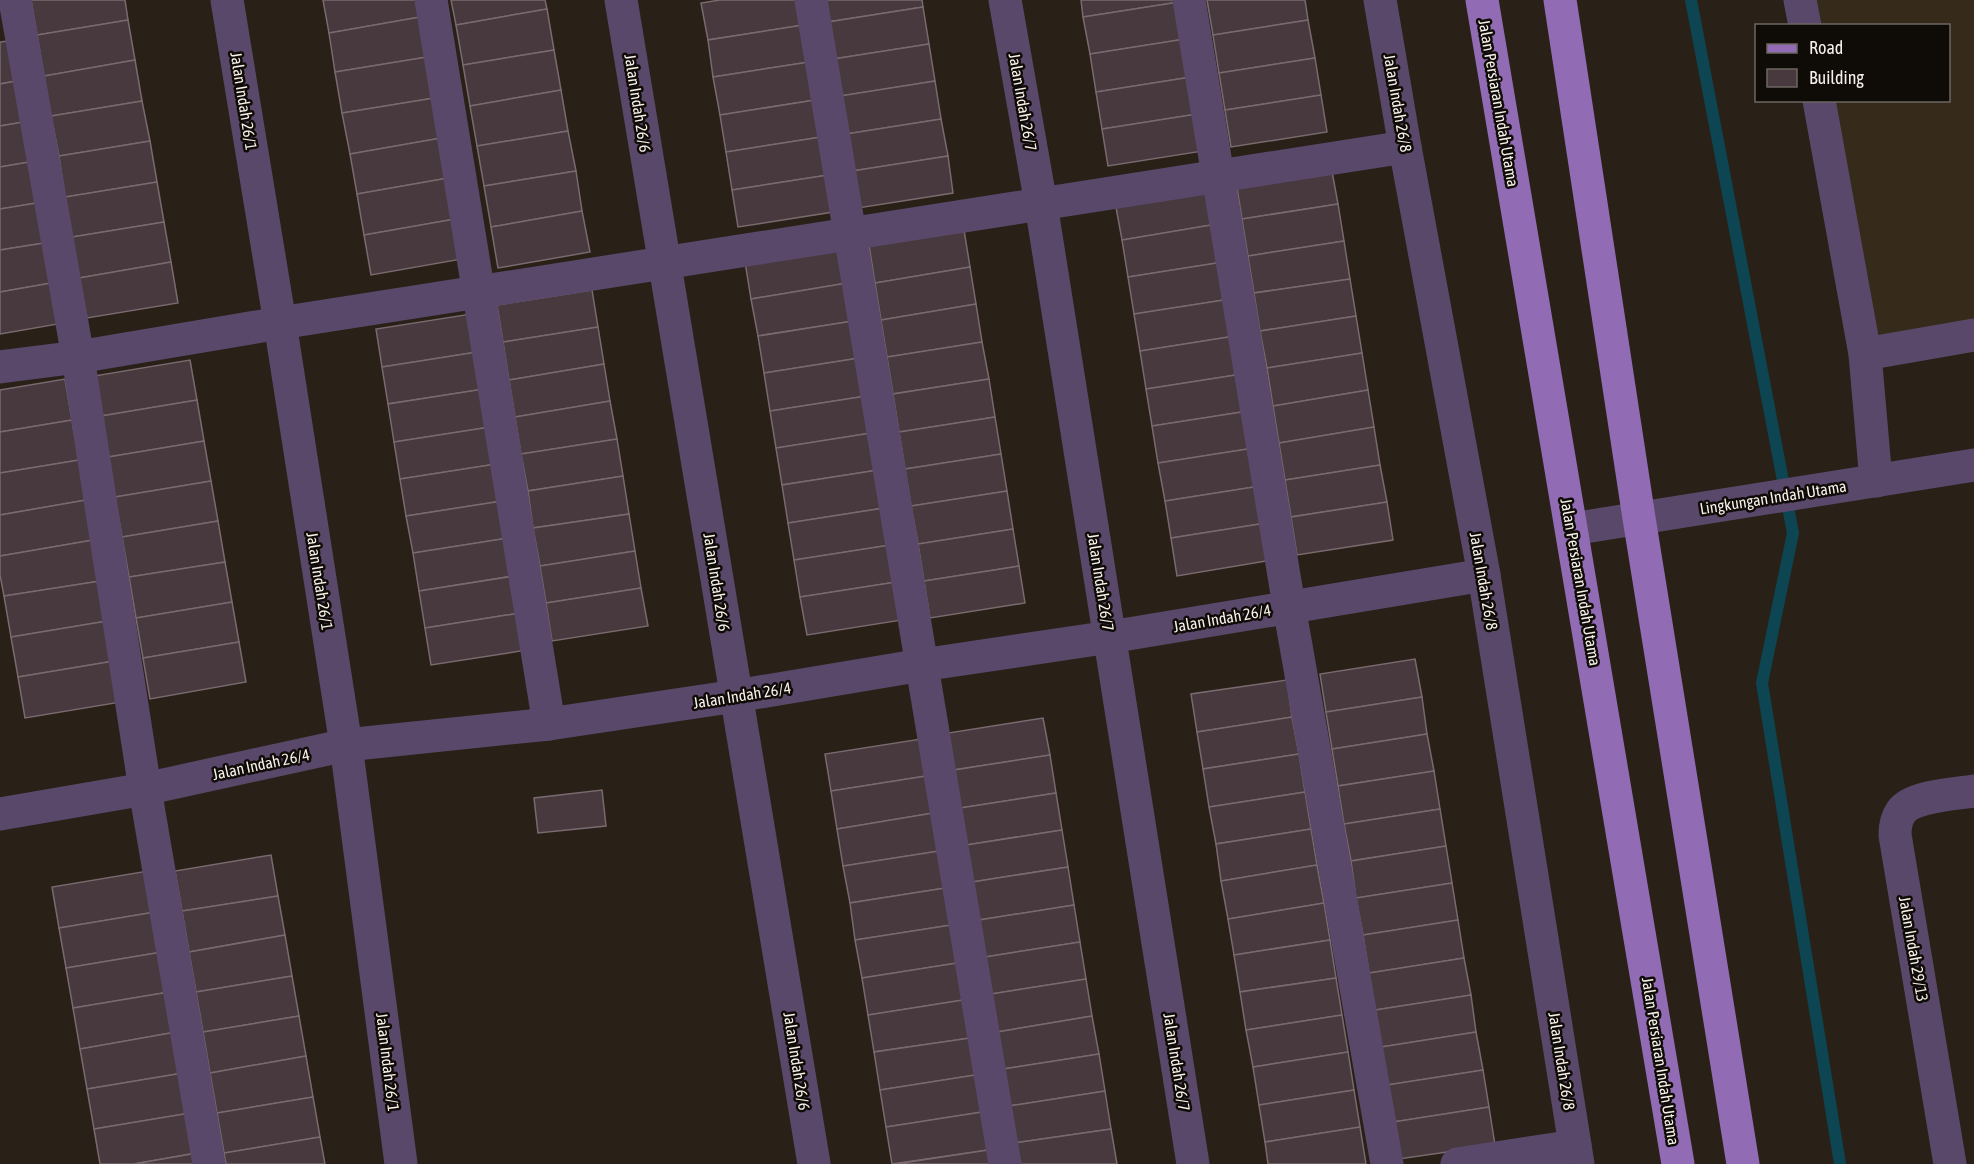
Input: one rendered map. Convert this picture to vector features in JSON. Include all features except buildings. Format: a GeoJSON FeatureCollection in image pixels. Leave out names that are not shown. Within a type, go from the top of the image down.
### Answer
{"type":"FeatureCollection","features":[{"type":"Feature","properties":{"kind":"main road","name":"Jalan Persiaran Indah Utama"},"geometry":{"type":"LineString","coordinates":[[1482,0],[1678,1164]]}},
{"type":"Feature","properties":{"kind":"main road"},"geometry":{"type":"LineString","coordinates":[[1560,0],[1639,518],[1743,1164]]}},
{"type":"Feature","properties":{"kind":"street"},"geometry":{"type":"LineString","coordinates":[[15,0],[78,357],[145,789],[208,1164]]}},
{"type":"Feature","properties":{"kind":"street","name":"Jalan Indah 26/1"},"geometry":{"type":"LineString","coordinates":[[227,0],[346,745],[401,1164]]}},
{"type":"Feature","properties":{"kind":"street"},"geometry":{"type":"LineString","coordinates":[[431,0],[549,724]]}},
{"type":"Feature","properties":{"kind":"street","name":"Jalan Indah 26/6"},"geometry":{"type":"LineString","coordinates":[[621,0],[814,1164]]}},
{"type":"Feature","properties":{"kind":"street"},"geometry":{"type":"LineString","coordinates":[[811,0],[1005,1164]]}},
{"type":"Feature","properties":{"kind":"street","name":"Jalan Indah 26/7"},"geometry":{"type":"LineString","coordinates":[[1005,0],[1041,204],[1194,1164]]}},
{"type":"Feature","properties":{"kind":"street"},"geometry":{"type":"LineString","coordinates":[[1190,0],[1289,606],[1387,1164]]}},
{"type":"Feature","properties":{"kind":"street","name":"Jalan Indah 26/8"},"geometry":{"type":"LineString","coordinates":[[1380,0],[1484,574],[1577,1155]]}},
{"type":"Feature","properties":{"kind":"street"},"geometry":{"type":"LineString","coordinates":[[1800,0],[1805,24]]}},
{"type":"Feature","properties":{"kind":"street"},"geometry":{"type":"LineString","coordinates":[[1819,102],[1864,354],[1876,481]]}},
{"type":"Feature","properties":{"kind":"street"},"geometry":{"type":"LineString","coordinates":[[0,367],[78,357],[280,323],[1405,147]]}},
{"type":"Feature","properties":{"kind":"street"},"geometry":{"type":"LineString","coordinates":[[1864,354],[1974,335]]}},
{"type":"Feature","properties":{"kind":"street","name":"Lingkungan Indah Utama"},"geometry":{"type":"LineString","coordinates":[[1572,529],[1974,465]]}},
{"type":"Feature","properties":{"kind":"street","name":"Jalan Indah 26/4"},"geometry":{"type":"LineString","coordinates":[[0,814],[145,789],[346,745],[549,724],[736,696],[1110,637],[1484,574]]}},
{"type":"Feature","properties":{"kind":"street","name":"Jalan Indah 29/13"},"geometry":{"type":"LineString","coordinates":[[1950,1164],[1895,835],[1900,812],[1909,804],[1974,790]]}},
{"type":"Feature","properties":{"kind":"street"},"geometry":{"type":"LineString","coordinates":[[1457,1164],[1577,1155]]}},
{"type":"Feature","properties":{"kind":"shaded area"},"geometry":{"type":"Polygon","coordinates":[[[1811,0],[1974,0],[1974,326],[1873,344],[1829,102],[1950,102],[1950,24],[1815,24],[1811,0]]]}},
{"type":"Feature","properties":{"kind":"waterway"},"geometry":{"type":"LineString","coordinates":[[1691,0],[1793,533],[1762,683],[1840,1164]]}}]}
